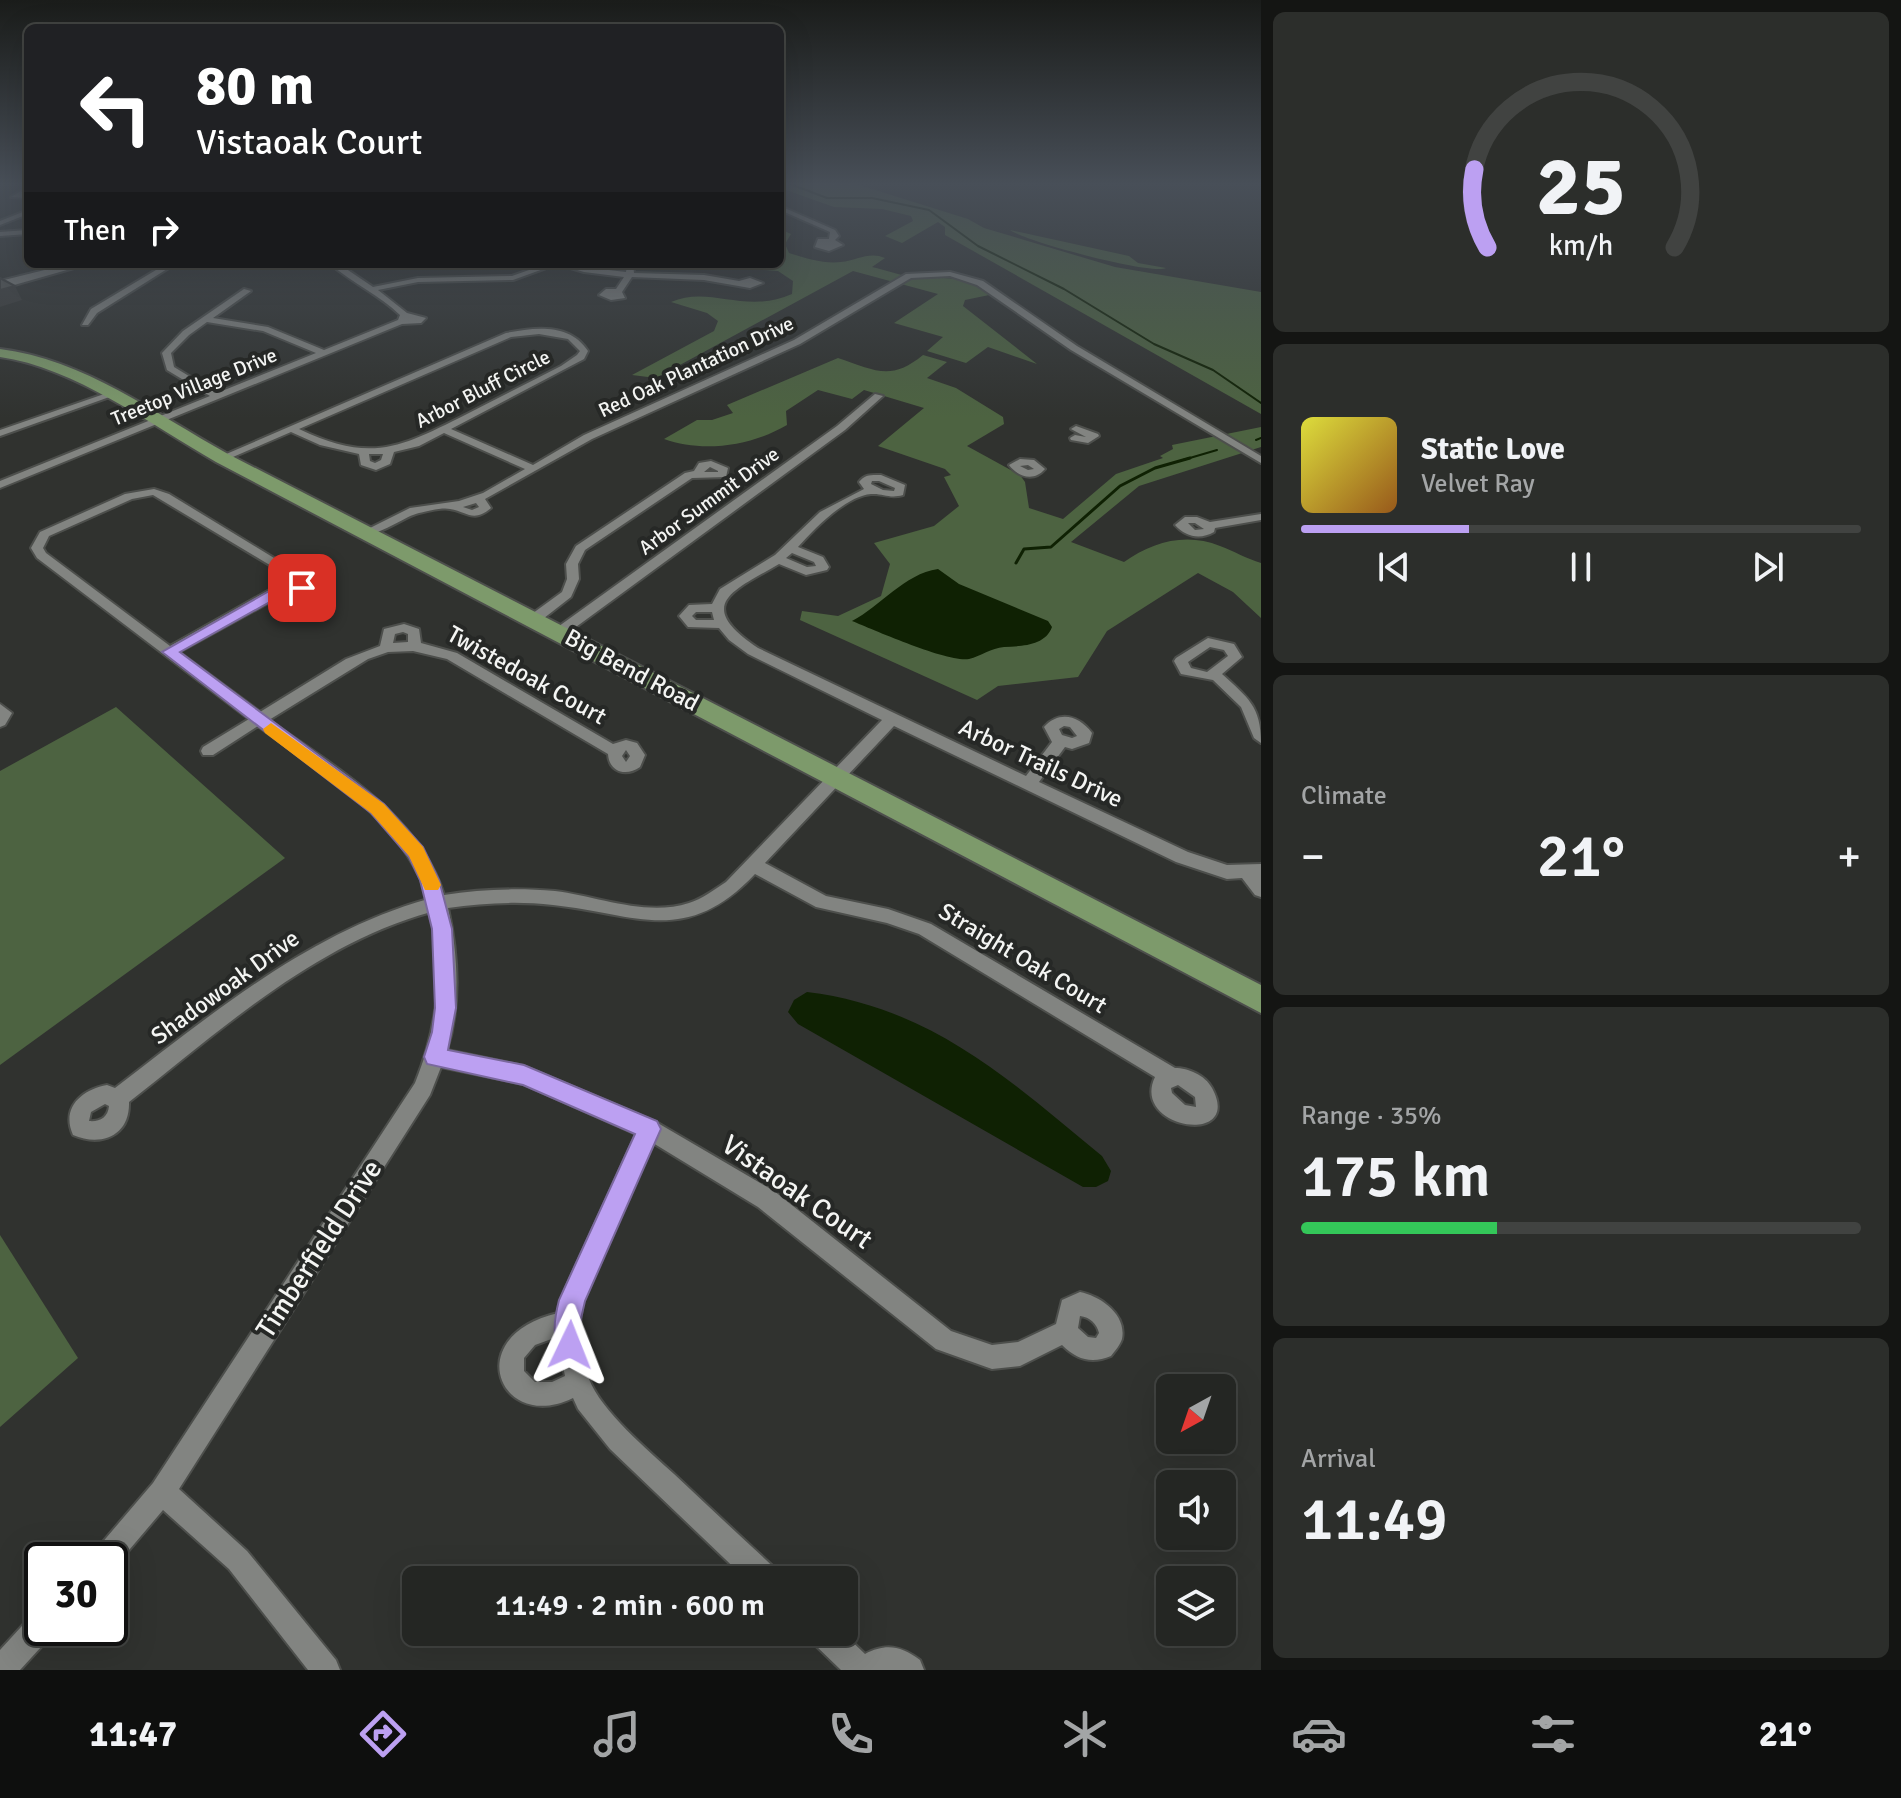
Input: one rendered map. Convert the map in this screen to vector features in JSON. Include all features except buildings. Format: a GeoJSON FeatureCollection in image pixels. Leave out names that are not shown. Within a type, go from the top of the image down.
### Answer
{"type":"FeatureCollection","features":[{"type":"Feature","properties":{"kind":"main road","name":"Big Bend Road"},"geometry":{"type":"LineString","coordinates":[[0,353],[57,365],[225,459],[1261,1000]]}},
{"type":"Feature","properties":{"kind":"street"},"geometry":{"type":"LineString","coordinates":[[0,285],[66,268]]}},
{"type":"Feature","properties":{"kind":"street"},"geometry":{"type":"LineString","coordinates":[[85,323],[94,311],[164,268]]}},
{"type":"Feature","properties":{"kind":"street","name":"Treetop Village Drive"},"geometry":{"type":"LineString","coordinates":[[0,485],[325,354],[403,318],[393,304],[339,268]]}},
{"type":"Feature","properties":{"kind":"street"},"geometry":{"type":"LineString","coordinates":[[369,290],[418,280],[513,278],[542,268]]}},
{"type":"Feature","properties":{"kind":"street"},"geometry":{"type":"LineString","coordinates":[[576,268],[588,271],[630,269],[742,282]]}},
{"type":"Feature","properties":{"kind":"street"},"geometry":{"type":"LineString","coordinates":[[618,292],[630,269]]}},
{"type":"Feature","properties":{"kind":"street","name":"Red Oak Plantation Drive"},"geometry":{"type":"LineString","coordinates":[[368,532],[414,510],[452,505],[466,514],[476,514],[485,508],[479,499],[588,437],[797,342],[903,278],[930,273],[973,279],[989,288],[1074,348],[1261,460]]}},
{"type":"Feature","properties":{"kind":"street"},"geometry":{"type":"LineString","coordinates":[[217,397],[175,373],[166,353],[177,340],[247,291]]}},
{"type":"Feature","properties":{"kind":"street"},"geometry":{"type":"LineString","coordinates":[[207,320],[265,329],[325,354]]}},
{"type":"Feature","properties":{"kind":"street","name":"Arbor Bluff Circle"},"geometry":{"type":"LineString","coordinates":[[225,459],[292,429],[501,338],[539,331],[576,339],[584,351],[581,357],[415,444],[389,451],[386,462],[376,467],[365,463],[364,452],[333,448],[292,429]]}},
{"type":"Feature","properties":{"kind":"street"},"geometry":{"type":"LineString","coordinates":[[0,433],[110,395]]}},
{"type":"Feature","properties":{"kind":"street","name":"Arbor Summit Drive"},"geometry":{"type":"LineString","coordinates":[[560,632],[841,428],[878,396]]}},
{"type":"Feature","properties":{"kind":"street"},"geometry":{"type":"LineString","coordinates":[[442,429],[534,469]]}},
{"type":"Feature","properties":{"kind":"street"},"geometry":{"type":"LineString","coordinates":[[534,619],[567,594],[573,579],[572,564],[580,548],[689,475],[699,472]]}},
{"type":"Feature","properties":{"kind":"street"},"geometry":{"type":"LineString","coordinates":[[718,608],[693,608],[685,616],[693,624],[721,624],[718,608],[723,593],[736,582],[778,559],[833,507],[872,490]]}},
{"type":"Feature","properties":{"kind":"street","name":"Timberfield Drive"},"geometry":{"type":"LineString","coordinates":[[119,1542],[162,1492],[423,1088],[443,1032],[442,929],[438,904],[416,852],[386,817],[41,555],[37,548],[40,539],[54,529],[144,493],[165,496],[281,564],[289,572]]}},
{"type":"Feature","properties":{"kind":"street"},"geometry":{"type":"LineString","coordinates":[[1209,526],[1261,517]]}},
{"type":"Feature","properties":{"kind":"street"},"geometry":{"type":"LineString","coordinates":[[778,559],[808,572],[823,567],[819,560],[791,548]]}},
{"type":"Feature","properties":{"kind":"street"},"geometry":{"type":"LineString","coordinates":[[169,652],[283,589],[288,584],[289,572],[309,575],[313,580],[306,587],[283,589]]}},
{"type":"Feature","properties":{"kind":"street","name":"Arbor Trails Drive"},"geometry":{"type":"LineString","coordinates":[[721,624],[731,638],[753,651],[1182,857],[1227,872],[1254,872],[1261,890]]}},
{"type":"Feature","properties":{"kind":"street","name":"Twistedoak Court"},"geometry":{"type":"LineString","coordinates":[[208,751],[351,662],[386,648],[415,645],[452,656],[614,751]]}},
{"type":"Feature","properties":{"kind":"street"},"geometry":{"type":"LineString","coordinates":[[1214,674],[1247,705],[1261,738]]}},
{"type":"Feature","properties":{"kind":"street"},"geometry":{"type":"LineString","coordinates":[[0,709],[5,713],[0,722]]}},
{"type":"Feature","properties":{"kind":"street"},"geometry":{"type":"LineString","coordinates":[[837,778],[892,719]]}},
{"type":"Feature","properties":{"kind":"street"},"geometry":{"type":"LineString","coordinates":[[1029,784],[1061,741]]}},
{"type":"Feature","properties":{"kind":"street","name":"Shadowoak Drive"},"geometry":{"type":"LineString","coordinates":[[118,1098],[260,990],[314,954],[414,910],[438,904],[524,896],[598,904],[632,913],[678,914],[714,902],[837,778]]}},
{"type":"Feature","properties":{"kind":"street","name":"Straight Oak Court"},"geometry":{"type":"LineString","coordinates":[[753,865],[822,902],[888,916],[925,929],[1171,1076]]}},
{"type":"Feature","properties":{"kind":"street","name":"Vistaoak Court"},"geometry":{"type":"LineString","coordinates":[[435,1057],[524,1075],[649,1129],[766,1199],[944,1341],[992,1357],[1020,1354],[1066,1331]]}},
{"type":"Feature","properties":{"kind":"street"},"geometry":{"type":"LineString","coordinates":[[649,1129],[576,1290],[567,1323],[578,1382],[587,1400],[619,1440],[752,1566]]}},
{"type":"Feature","properties":{"kind":"street"},"geometry":{"type":"LineString","coordinates":[[567,1323],[531,1334],[518,1346],[511,1369],[516,1384],[528,1393],[550,1395],[578,1382]]}},
{"type":"Feature","properties":{"kind":"street"},"geometry":{"type":"LineString","coordinates":[[162,1492],[238,1560],[326,1670]]}},
{"type":"Feature","properties":{"kind":"street"},"geometry":{"type":"LineString","coordinates":[[1,1670],[24,1645]]}},
{"type":"Feature","properties":{"kind":"street"},"geometry":{"type":"LineString","coordinates":[[838,1646],[865,1670],[878,1661],[889,1659],[910,1670]]}},
{"type":"Feature","properties":{"kind":"shaded area"},"geometry":{"type":"Polygon","coordinates":[[[784,262],[879,262],[872,267],[910,276],[964,281],[994,294],[965,300],[963,306],[1037,364],[988,347],[966,363],[927,351],[943,337],[894,323],[938,294],[853,271],[656,378],[632,375],[714,331],[718,321],[707,313],[671,302],[700,297],[759,302],[775,300],[792,294],[793,281],[778,271],[742,268],[784,268],[784,262]]]}},
{"type":"Feature","properties":{"kind":"shaded area"},"geometry":{"type":"Polygon","coordinates":[[[993,262],[1098,262],[1261,292],[1261,414],[993,262]]]}},
{"type":"Feature","properties":{"kind":"shaded area"},"geometry":{"type":"Polygon","coordinates":[[[1115,262],[1137,262],[1166,268],[1156,269],[1115,262]]]}},
{"type":"Feature","properties":{"kind":"shaded area"},"geometry":{"type":"Polygon","coordinates":[[[923,355],[947,362],[927,378],[956,388],[1003,417],[1004,424],[967,446],[1020,475],[1025,482],[1029,508],[1063,519],[1116,474],[1163,458],[1160,456],[1173,449],[1172,445],[1261,427],[1261,447],[1139,486],[1071,542],[1124,562],[1146,549],[1170,541],[1195,540],[1225,548],[1261,563],[1261,618],[1233,592],[1198,573],[1107,631],[1078,677],[998,686],[977,700],[800,620],[802,611],[838,616],[881,596],[890,564],[874,543],[934,526],[959,506],[944,477],[951,475],[945,469],[878,446],[924,408],[864,390],[852,399],[818,390],[786,411],[787,425],[758,438],[711,446],[664,439],[697,420],[712,420],[733,413],[727,405],[838,358],[872,369],[891,371],[901,369],[923,355]]]}},
{"type":"Feature","properties":{"kind":"shaded area"},"geometry":{"type":"Polygon","coordinates":[[[938,569],[959,584],[1048,621],[1052,627],[1049,633],[1032,644],[999,648],[969,659],[959,659],[911,645],[852,621],[914,577],[938,569]]]}},
{"type":"Feature","properties":{"kind":"shaded area"},"geometry":{"type":"Polygon","coordinates":[[[116,707],[285,858],[0,1065],[0,771],[116,707]]]}},
{"type":"Feature","properties":{"kind":"shaded area"},"geometry":{"type":"Polygon","coordinates":[[[807,992],[852,1000],[892,1013],[931,1030],[966,1051],[1035,1100],[1102,1156],[1111,1171],[1108,1181],[1096,1187],[1083,1187],[798,1024],[788,1012],[794,1000],[807,992]]]}},
{"type":"Feature","properties":{"kind":"shaded area"},"geometry":{"type":"Polygon","coordinates":[[[0,1235],[78,1358],[0,1427],[0,1235]]]}},
{"type":"Feature","properties":{"kind":"waterway"},"geometry":{"type":"LineString","coordinates":[[1010,262],[1064,289],[1154,344],[1213,370],[1261,403]]}},
{"type":"Feature","properties":{"kind":"waterway"},"geometry":{"type":"LineString","coordinates":[[1256,440],[1261,438]]}},
{"type":"Feature","properties":{"kind":"waterway"},"geometry":{"type":"LineString","coordinates":[[1183,460],[1217,450]]}},
{"type":"Feature","properties":{"kind":"waterway"},"geometry":{"type":"LineString","coordinates":[[1183,460],[1190,458]]}},
{"type":"Feature","properties":{"kind":"waterway"},"geometry":{"type":"LineString","coordinates":[[1016,563],[1024,549],[1051,547],[1120,486],[1155,468],[1183,460]]}},
{"type":"Feature","properties":{"kind":"slow traffic"},"geometry":{"type":"LineString","coordinates":[[271,729],[378,809],[416,852],[432,885]]}},
{"type":"Feature","properties":{"kind":"route"},"geometry":{"type":"LineString","coordinates":[[302,588],[283,589],[169,652],[378,809],[416,852],[430,880],[442,929],[445,1008],[443,1032],[435,1057],[524,1075],[649,1129],[572,1300],[567,1323],[570,1345]]}}]}
